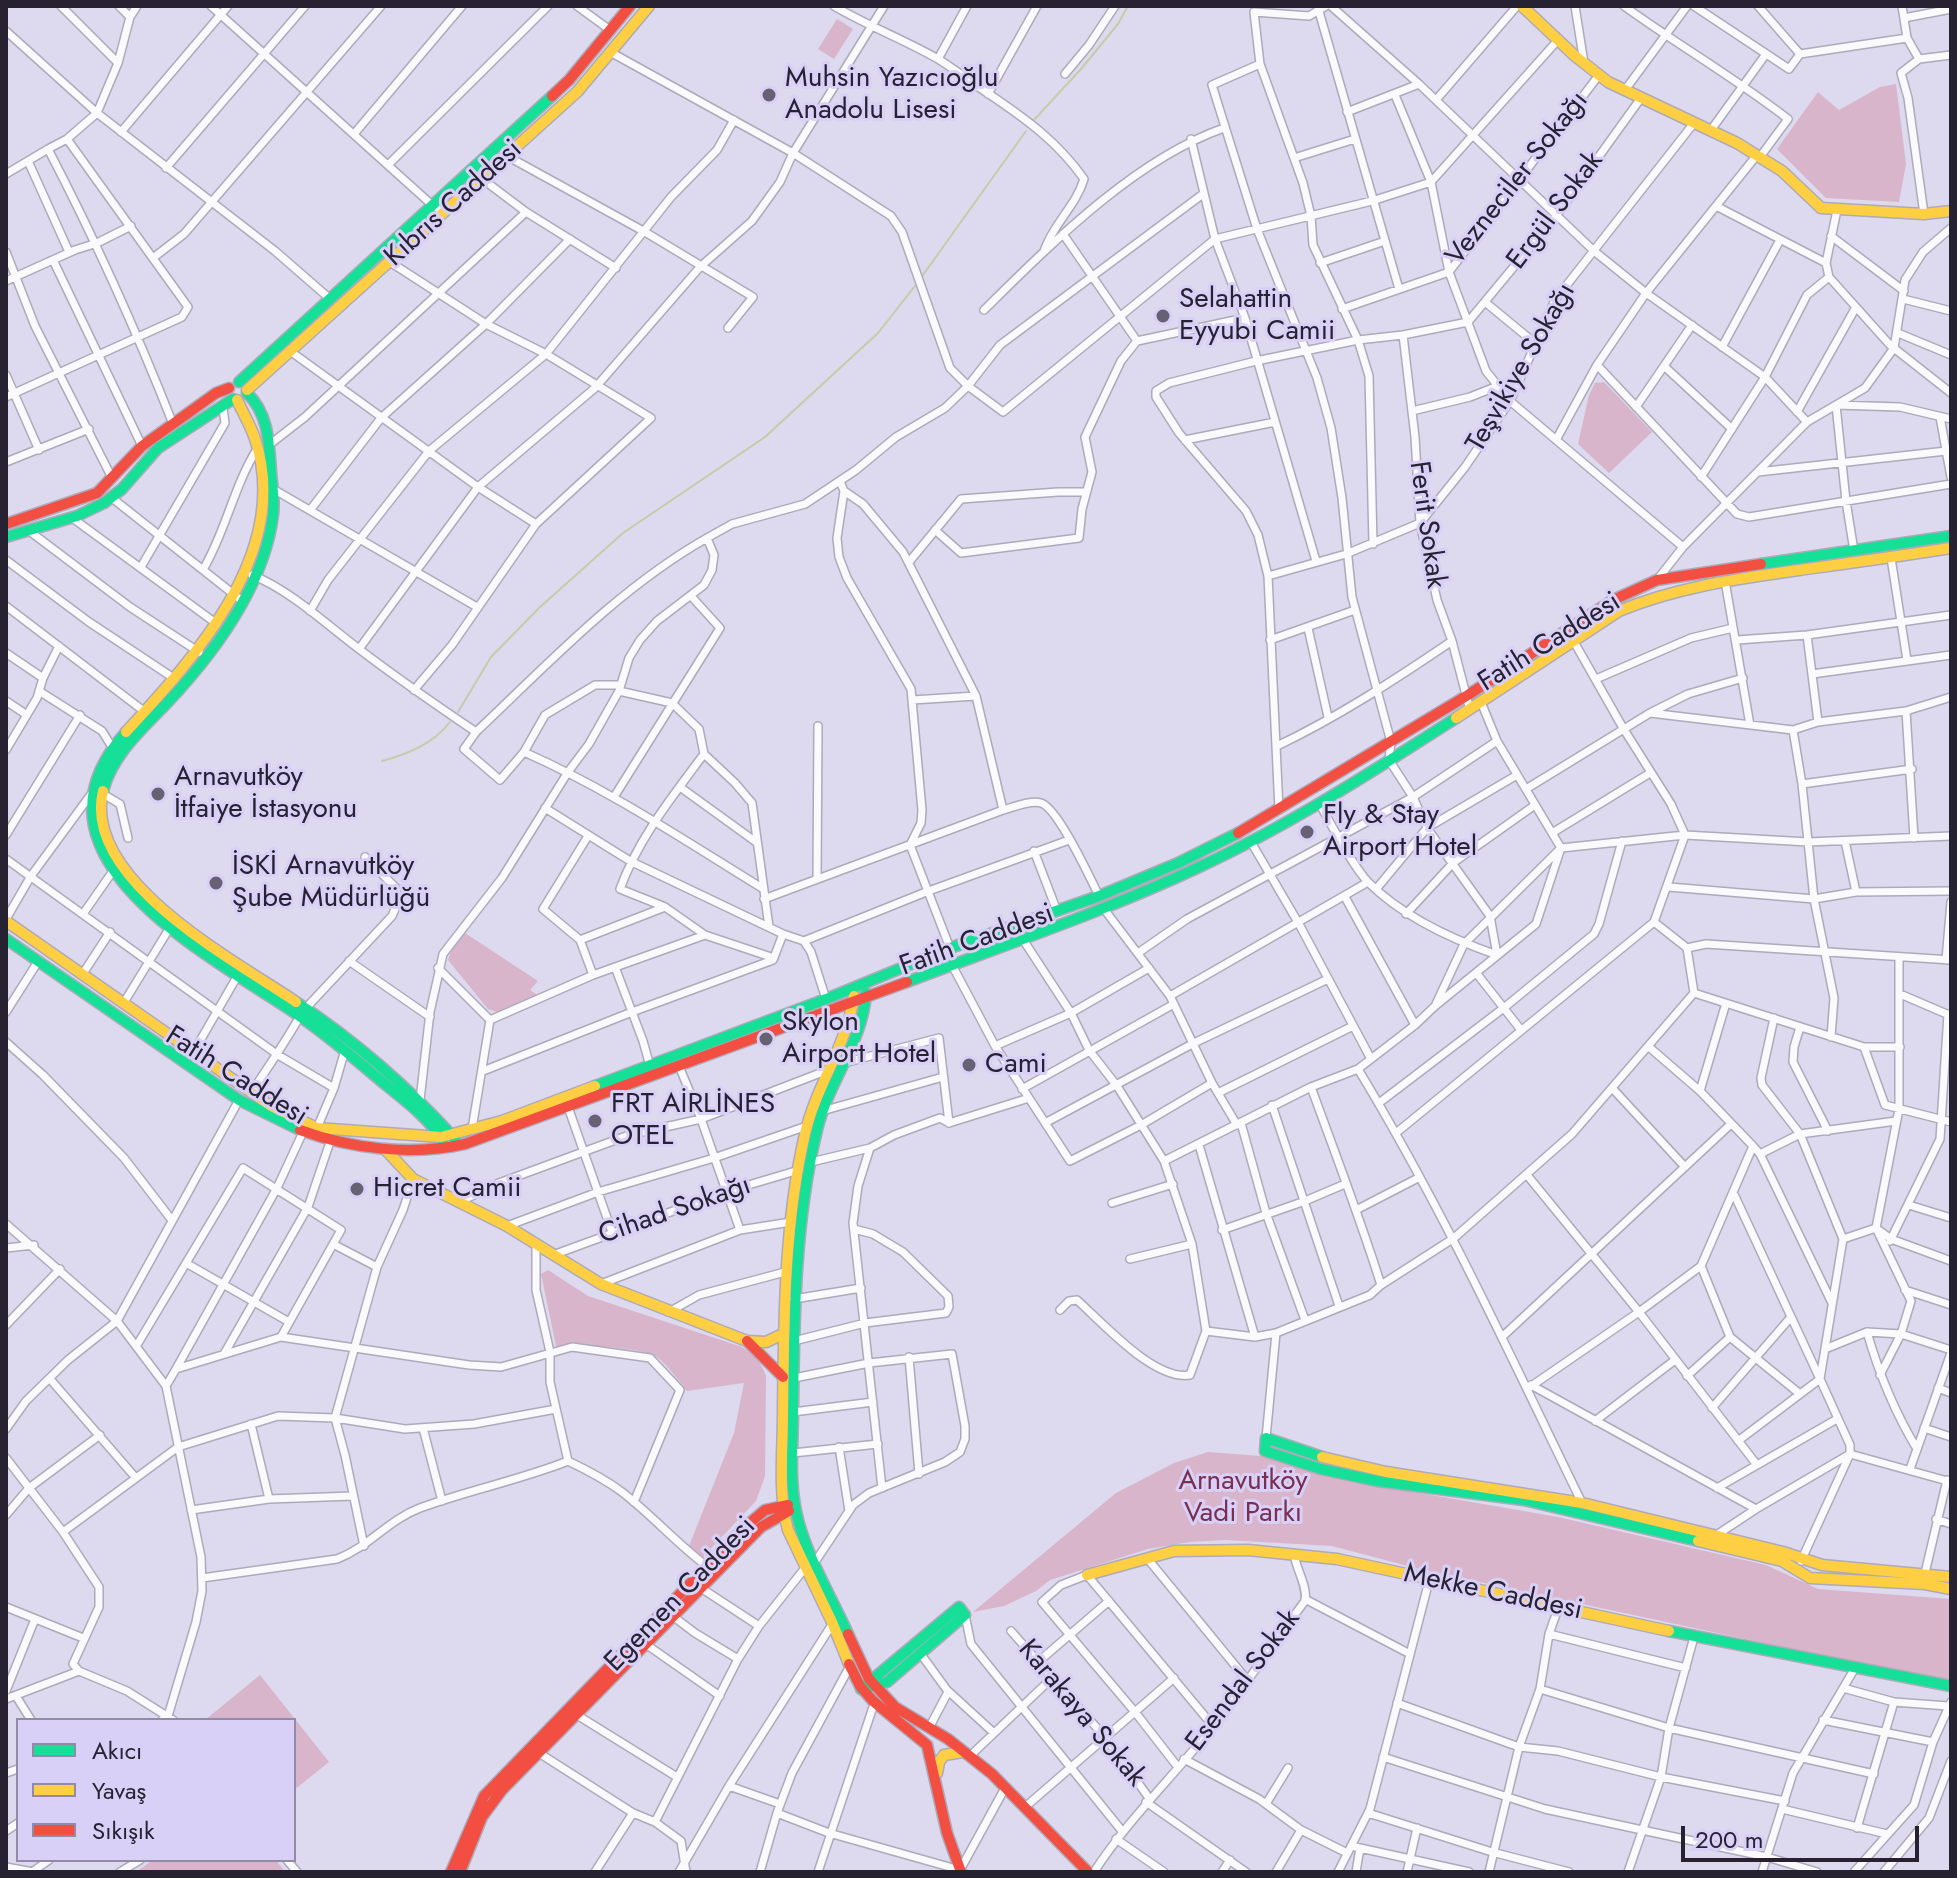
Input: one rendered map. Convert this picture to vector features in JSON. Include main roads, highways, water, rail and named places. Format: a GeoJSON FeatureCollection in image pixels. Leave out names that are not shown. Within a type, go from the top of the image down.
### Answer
{"type":"FeatureCollection","features":[{"type":"Feature","properties":{"kind":"main road"},"geometry":{"type":"LineString","coordinates":[[250,574],[262,515],[263,490],[250,421],[229,393],[234,385],[569,80],[630,6]]}},
{"type":"Feature","properties":{"kind":"main road","name":"Kıbrıs Caddesi"},"geometry":{"type":"LineString","coordinates":[[247,392],[577,92],[649,6]]}},
{"type":"Feature","properties":{"kind":"main road"},"geometry":{"type":"LineString","coordinates":[[1519,6],[1599,75],[1759,156],[1782,171],[1821,208],[1924,214],[1951,211]]}},
{"type":"Feature","properties":{"kind":"main road"},"geometry":{"type":"LineString","coordinates":[[6,524],[92,495],[142,446],[216,393],[244,383],[247,392],[261,408],[269,445],[273,516],[250,574],[221,626],[203,654],[121,753],[90,804],[95,830],[113,871],[125,889],[303,1012],[346,1035],[420,1100],[451,1139]]}},
{"type":"Feature","properties":{"kind":"main road"},"geometry":{"type":"LineString","coordinates":[[6,537],[71,517],[112,498],[166,441],[235,400],[242,400],[247,392]]}},
{"type":"Feature","properties":{"kind":"main road","name":"Fatih Caddesi"},"geometry":{"type":"LineString","coordinates":[[6,939],[239,1100],[303,1132],[330,1142],[385,1149],[446,1148],[451,1139],[472,1130],[650,1066],[950,948],[1099,896],[1178,863],[1253,826],[1468,695],[1613,600],[1657,580],[1951,536]]}},
{"type":"Feature","properties":{"kind":"main road","name":"Fatih Caddesi"},"geometry":{"type":"LineString","coordinates":[[6,920],[271,1106],[317,1128],[333,1131],[451,1139],[568,1107],[1104,909],[1193,871],[1319,803],[1470,710],[1619,611],[1652,596],[1725,581],[1951,548]]}},
{"type":"Feature","properties":{"kind":"main road"},"geometry":{"type":"LineString","coordinates":[[203,654],[175,679],[112,747],[98,773],[98,794],[105,827],[116,854],[169,929],[241,970]]}},
{"type":"Feature","properties":{"kind":"main road"},"geometry":{"type":"LineString","coordinates":[[1518,661],[1525,672]]}},
{"type":"Feature","properties":{"kind":"main road"},"geometry":{"type":"LineString","coordinates":[[859,986],[867,996],[822,1111],[799,1242],[794,1341],[788,1378],[789,1505],[804,1537],[810,1565],[850,1666],[895,1707],[966,1754],[1005,1788],[1088,1872]]}},
{"type":"Feature","properties":{"kind":"main road"},"geometry":{"type":"LineString","coordinates":[[789,1505],[793,1412],[783,1334],[785,1272],[791,1222],[807,1126],[850,1018],[859,986]]}},
{"type":"Feature","properties":{"kind":"main road"},"geometry":{"type":"LineString","coordinates":[[303,1012],[451,1139]]}},
{"type":"Feature","properties":{"kind":"main road"},"geometry":{"type":"LineString","coordinates":[[385,1149],[413,1179],[507,1226],[601,1284],[747,1341],[766,1342],[783,1334]]}},
{"type":"Feature","properties":{"kind":"main road"},"geometry":{"type":"LineString","coordinates":[[747,1341],[788,1378]]}},
{"type":"Feature","properties":{"kind":"main road"},"geometry":{"type":"LineString","coordinates":[[1951,1577],[1799,1566],[1581,1508],[1377,1481],[1321,1469],[1265,1451],[1266,1438],[1317,1456],[1386,1472],[1581,1508],[1783,1552],[1799,1566],[1810,1578],[1925,1584],[1951,1589]]}},
{"type":"Feature","properties":{"kind":"main road","name":"Egemen Caddesi"},"geometry":{"type":"LineString","coordinates":[[460,1872],[482,1817],[502,1790],[761,1527],[784,1516],[789,1505]]}},
{"type":"Feature","properties":{"kind":"main road","name":"Egemen Caddesi"},"geometry":{"type":"LineString","coordinates":[[451,1872],[484,1796],[765,1510],[789,1505]]}},
{"type":"Feature","properties":{"kind":"main road"},"geometry":{"type":"LineString","coordinates":[[784,1516],[792,1540],[810,1565],[869,1686],[874,1704],[918,1734],[927,1745],[947,1833],[960,1871]]}},
{"type":"Feature","properties":{"kind":"main road","name":"Mekke Caddesi"},"geometry":{"type":"LineString","coordinates":[[1087,1575],[1174,1551],[1248,1550],[1337,1559],[1694,1637],[1951,1686]]}},
{"type":"Feature","properties":{"kind":"main road"},"geometry":{"type":"LineString","coordinates":[[962,1611],[887,1682],[869,1686],[962,1611]]}},
{"type":"Feature","properties":{"kind":"main road"},"geometry":{"type":"LineString","coordinates":[[937,1782],[937,1765],[943,1754],[949,1751],[966,1754]]}},
{"type":"Feature","properties":{"kind":"waterway"},"geometry":{"type":"LineString","coordinates":[[1033,121],[1081,69],[1118,24],[1128,6]]}},
{"type":"Feature","properties":{"kind":"waterway"},"geometry":{"type":"LineString","coordinates":[[923,275],[1026,131]]}},
{"type":"Feature","properties":{"kind":"waterway"},"geometry":{"type":"LineString","coordinates":[[458,712],[491,657],[539,608],[623,533],[765,437],[878,333],[915,286]]}},
{"type":"Feature","properties":{"kind":"waterway"},"geometry":{"type":"LineString","coordinates":[[382,761],[419,747],[450,722]]}},
{"type":"Feature","properties":{"kind":"place","name":"Muhsin Yazıcıoğlu Anadolu Lisesi"},"geometry":{"type":"Point","coordinates":[769,95]}},
{"type":"Feature","properties":{"kind":"place","name":"Selahattin Eyyubi Camii"},"geometry":{"type":"Point","coordinates":[1163,316]}},
{"type":"Feature","properties":{"kind":"place","name":"Arnavutköy İtfaiye İstasyonu"},"geometry":{"type":"Point","coordinates":[158,794]}},
{"type":"Feature","properties":{"kind":"place","name":"Fly & Stay Airport Hotel"},"geometry":{"type":"Point","coordinates":[1307,832]}},
{"type":"Feature","properties":{"kind":"place","name":"İSKİ Arnavutköy Şube Müdürlüğü"},"geometry":{"type":"Point","coordinates":[216,883]}},
{"type":"Feature","properties":{"kind":"place","name":"Skylon Airport Hotel"},"geometry":{"type":"Point","coordinates":[766,1039]}},
{"type":"Feature","properties":{"kind":"place","name":"Cami"},"geometry":{"type":"Point","coordinates":[969,1065]}},
{"type":"Feature","properties":{"kind":"place","name":"FRT AİRLİNES OTEL"},"geometry":{"type":"Point","coordinates":[595,1121]}},
{"type":"Feature","properties":{"kind":"place","name":"Hicret Camii"},"geometry":{"type":"Point","coordinates":[357,1189]}},
{"type":"Feature","properties":{"kind":"park label","name":"Arnavutköy Vadi Parkı"},"geometry":{"type":"Point","coordinates":[1243,1498]}}]}
